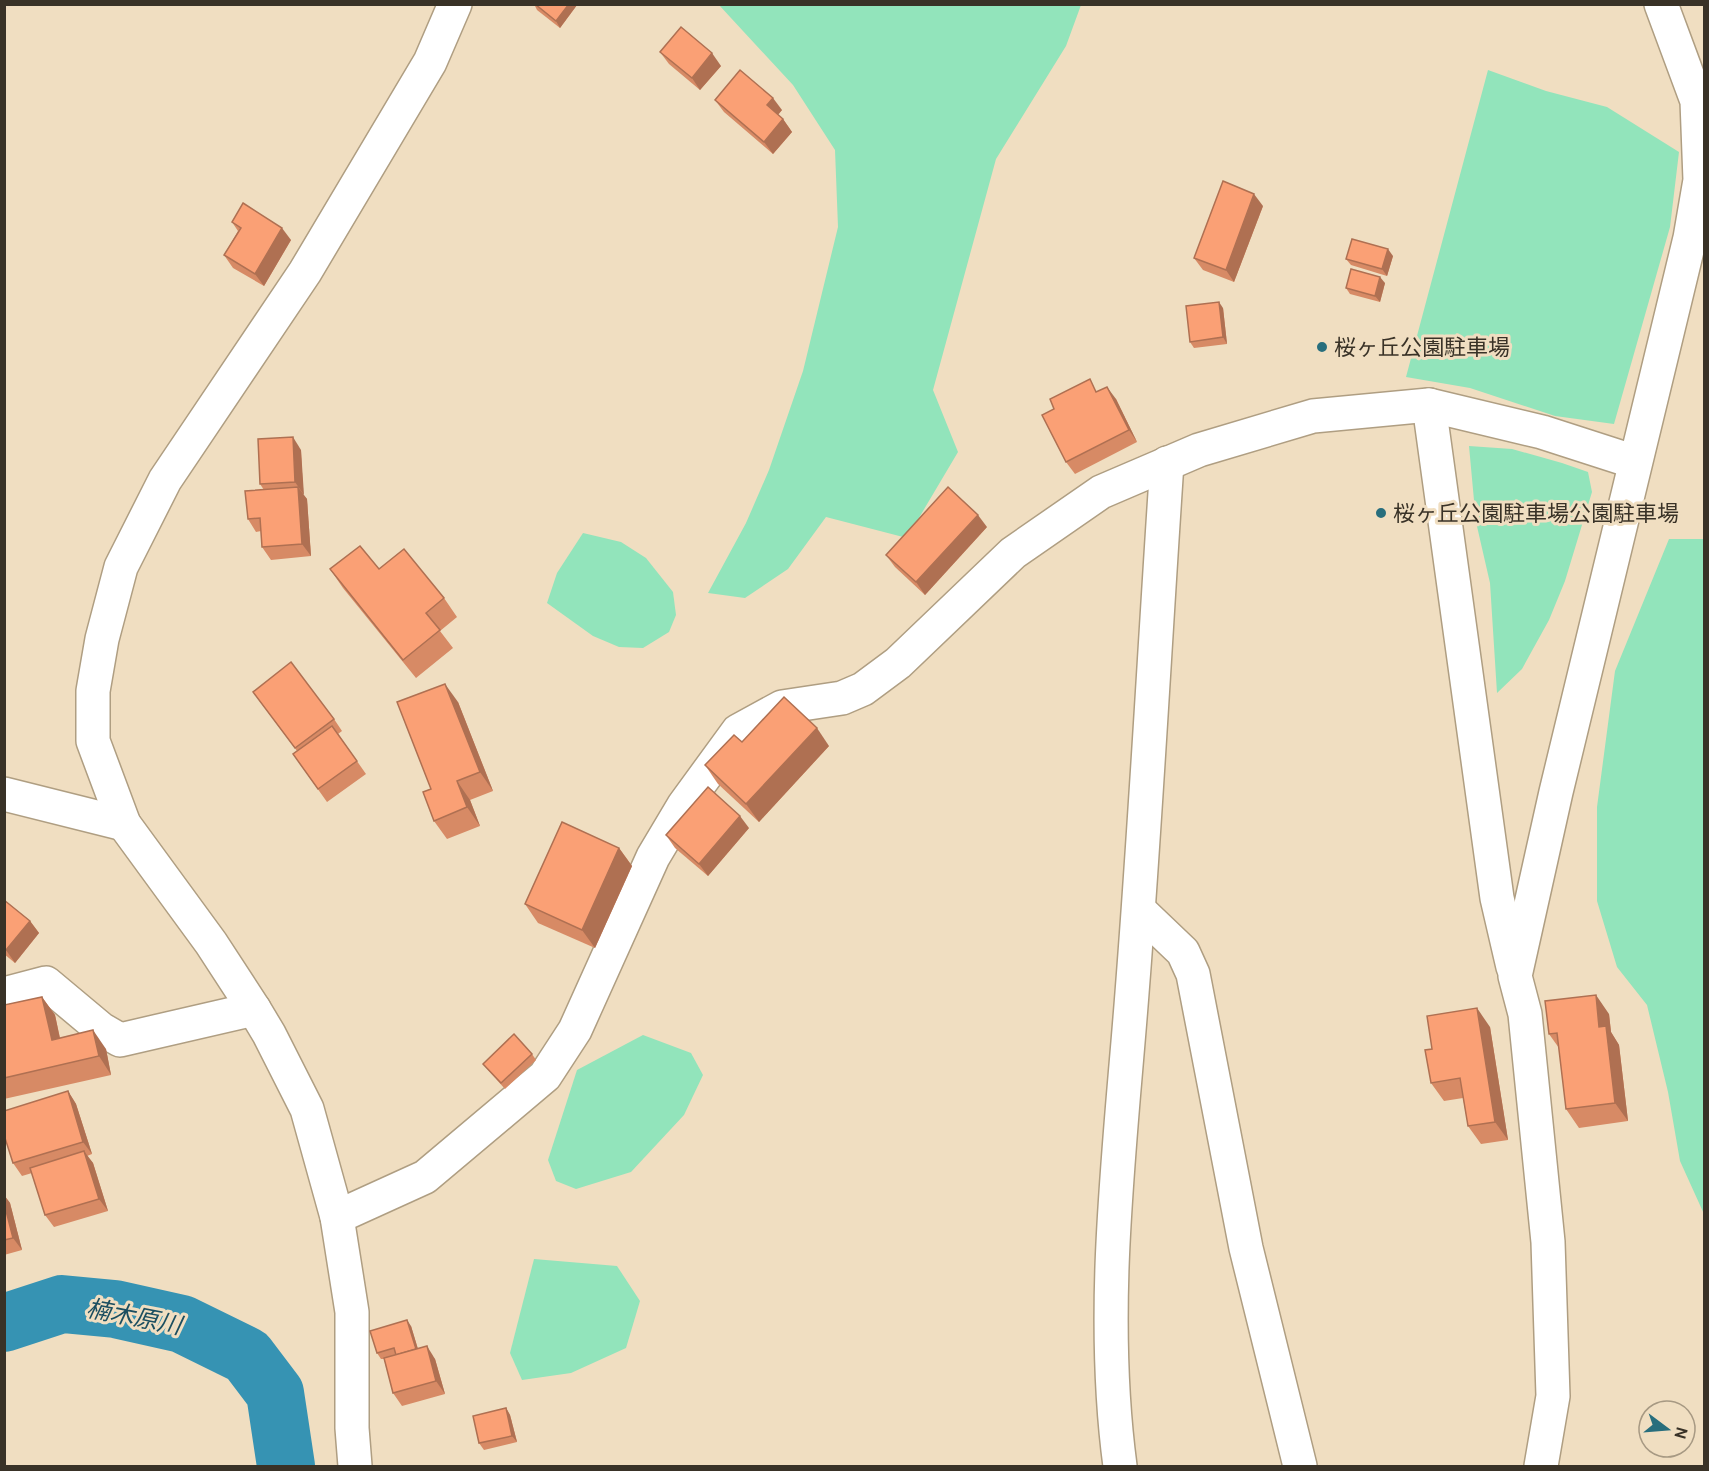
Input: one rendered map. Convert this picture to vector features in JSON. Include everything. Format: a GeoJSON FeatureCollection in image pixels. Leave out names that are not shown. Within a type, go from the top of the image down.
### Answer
{"type":"FeatureCollection","features":[{"type":"Feature","properties":{"kind":"street"},"geometry":{"type":"LineString","coordinates":[[355,1467],[352,1428],[352,1312],[337,1217],[307,1109],[254,1009],[211,944],[124,824],[93,741],[93,691],[102,639],[121,567],[165,480],[305,272],[430,62],[455,4]]}},
{"type":"Feature","properties":{"kind":"street"},"geometry":{"type":"LineString","coordinates":[[1515,976],[1556,792],[1689,238],[1700,180],[1697,101],[1661,4]]}},
{"type":"Feature","properties":{"kind":"street"},"geometry":{"type":"LineString","coordinates":[[337,1217],[425,1177],[545,1076],[575,1030],[653,857],[684,805],[738,731],[782,707],[842,698],[863,689],[898,663],[1013,553],[1101,492],[1199,450],[1312,416],[1429,405],[1542,432],[1635,462]]}},
{"type":"Feature","properties":{"kind":"street"},"geometry":{"type":"LineString","coordinates":[[1429,405],[1497,898],[1525,1014],[1548,1242],[1553,1396],[1541,1467]]}},
{"type":"Feature","properties":{"kind":"street"},"geometry":{"type":"LineString","coordinates":[[1120,1467],[1115,1428],[1110,1312],[1167,463]]}},
{"type":"Feature","properties":{"kind":"street"},"geometry":{"type":"LineString","coordinates":[[4,794],[124,824]]}},
{"type":"Feature","properties":{"kind":"street"},"geometry":{"type":"LineString","coordinates":[[1138,910],[1183,952],[1193,974],[1246,1248],[1300,1467]]}},
{"type":"Feature","properties":{"kind":"street"},"geometry":{"type":"LineString","coordinates":[[4,994],[46,983],[101,1029],[120,1040],[254,1009]]}},
{"type":"Feature","properties":{"kind":"green space"},"geometry":{"type":"Polygon","coordinates":[[[719,5],[1081,5],[1066,46],[996,159],[933,390],[958,452],[907,538],[826,517],[788,569],[745,598],[708,593],[746,523],[769,470],[803,371],[838,227],[835,150],[793,85],[719,5]]]}},
{"type":"Feature","properties":{"kind":"green space"},"geometry":{"type":"Polygon","coordinates":[[[1488,70],[1546,91],[1607,107],[1679,152],[1670,227],[1614,424],[1555,416],[1470,388],[1406,377],[1488,70]]]}},
{"type":"Feature","properties":{"kind":"green space"},"geometry":{"type":"Polygon","coordinates":[[[1469,446],[1512,449],[1588,472],[1592,492],[1565,581],[1549,620],[1522,669],[1497,693],[1490,583],[1476,522],[1469,446]]]}},
{"type":"Feature","properties":{"kind":"green space"},"geometry":{"type":"Polygon","coordinates":[[[583,533],[621,542],[646,558],[673,592],[676,615],[669,632],[643,648],[619,647],[593,636],[547,603],[557,573],[583,533]]]}},
{"type":"Feature","properties":{"kind":"green space"},"geometry":{"type":"Polygon","coordinates":[[[1669,539],[1704,539],[1704,1214],[1680,1161],[1668,1092],[1647,1005],[1617,967],[1597,901],[1597,807],[1615,671],[1669,539]]]}},
{"type":"Feature","properties":{"kind":"green space"},"geometry":{"type":"Polygon","coordinates":[[[643,1035],[691,1053],[703,1075],[684,1115],[631,1172],[576,1189],[556,1181],[548,1160],[577,1070],[643,1035]]]}},
{"type":"Feature","properties":{"kind":"green space"},"geometry":{"type":"Polygon","coordinates":[[[534,1259],[617,1266],[640,1301],[626,1348],[571,1373],[522,1380],[510,1353],[534,1259]]]}},
{"type":"Feature","properties":{"kind":"building"},"geometry":{"type":"Polygon","coordinates":[[[535,4],[569,4],[556,21],[535,4]]]}},
{"type":"Feature","properties":{"kind":"building"},"geometry":{"type":"Polygon","coordinates":[[[681,27],[712,53],[692,78],[660,52],[681,27]]]}},
{"type":"Feature","properties":{"kind":"building"},"geometry":{"type":"Polygon","coordinates":[[[740,70],[773,98],[767,105],[783,119],[764,142],[715,100],[740,70]]]}},
{"type":"Feature","properties":{"kind":"building"},"geometry":{"type":"Polygon","coordinates":[[[1223,181],[1254,194],[1226,270],[1194,258],[1223,181]]]}},
{"type":"Feature","properties":{"kind":"building"},"geometry":{"type":"Polygon","coordinates":[[[243,203],[282,228],[255,274],[224,255],[241,228],[232,222],[243,203]]]}},
{"type":"Feature","properties":{"kind":"building"},"geometry":{"type":"Polygon","coordinates":[[[1352,239],[1388,249],[1382,269],[1346,259],[1352,239]]]}},
{"type":"Feature","properties":{"kind":"building"},"geometry":{"type":"Polygon","coordinates":[[[1351,269],[1380,277],[1375,296],[1346,288],[1351,269]]]}},
{"type":"Feature","properties":{"kind":"building"},"geometry":{"type":"Polygon","coordinates":[[[1219,302],[1223,337],[1190,342],[1186,306],[1219,302]]]}},
{"type":"Feature","properties":{"kind":"building"},"geometry":{"type":"Polygon","coordinates":[[[1090,379],[1096,392],[1107,387],[1129,430],[1066,462],[1042,415],[1054,409],[1050,399],[1090,379]]]}},
{"type":"Feature","properties":{"kind":"building"},"geometry":{"type":"Polygon","coordinates":[[[293,437],[295,482],[260,484],[258,439],[293,437]]]}},
{"type":"Feature","properties":{"kind":"building"},"geometry":{"type":"Polygon","coordinates":[[[298,487],[302,544],[262,547],[260,518],[248,519],[245,491],[298,487]]]}},
{"type":"Feature","properties":{"kind":"building"},"geometry":{"type":"Polygon","coordinates":[[[948,487],[978,515],[916,582],[886,555],[948,487]]]}},
{"type":"Feature","properties":{"kind":"building"},"geometry":{"type":"Polygon","coordinates":[[[360,546],[379,569],[404,549],[444,598],[426,613],[440,630],[403,660],[330,569],[360,546]]]}},
{"type":"Feature","properties":{"kind":"building"},"geometry":{"type":"Polygon","coordinates":[[[291,662],[334,719],[295,748],[253,692],[291,662]]]}},
{"type":"Feature","properties":{"kind":"building"},"geometry":{"type":"Polygon","coordinates":[[[445,684],[480,772],[457,781],[467,807],[434,821],[423,792],[431,789],[397,702],[445,684]]]}},
{"type":"Feature","properties":{"kind":"building"},"geometry":{"type":"Polygon","coordinates":[[[784,697],[817,728],[746,804],[705,765],[734,735],[742,742],[784,697]]]}},
{"type":"Feature","properties":{"kind":"building"},"geometry":{"type":"Polygon","coordinates":[[[332,726],[357,761],[318,789],[293,754],[332,726]]]}},
{"type":"Feature","properties":{"kind":"building"},"geometry":{"type":"Polygon","coordinates":[[[708,787],[740,816],[699,864],[666,835],[708,787]]]}},
{"type":"Feature","properties":{"kind":"building"},"geometry":{"type":"Polygon","coordinates":[[[562,822],[619,848],[582,930],[525,904],[562,822]]]}},
{"type":"Feature","properties":{"kind":"building"},"geometry":{"type":"Polygon","coordinates":[[[4,900],[30,921],[6,950],[4,949],[4,900]]]}},
{"type":"Feature","properties":{"kind":"building"},"geometry":{"type":"Polygon","coordinates":[[[1596,995],[1599,1027],[1606,1026],[1615,1103],[1566,1109],[1557,1033],[1549,1034],[1545,1001],[1596,995]]]}},
{"type":"Feature","properties":{"kind":"building"},"geometry":{"type":"Polygon","coordinates":[[[42,997],[52,1040],[93,1030],[99,1056],[4,1078],[4,1005],[42,997]]]}},
{"type":"Feature","properties":{"kind":"building"},"geometry":{"type":"Polygon","coordinates":[[[1477,1008],[1495,1122],[1468,1126],[1460,1078],[1431,1083],[1425,1050],[1432,1049],[1427,1016],[1477,1008]]]}},
{"type":"Feature","properties":{"kind":"building"},"geometry":{"type":"Polygon","coordinates":[[[514,1034],[532,1054],[501,1083],[483,1064],[514,1034]]]}},
{"type":"Feature","properties":{"kind":"building"},"geometry":{"type":"Polygon","coordinates":[[[68,1091],[83,1142],[13,1163],[4,1135],[4,1111],[68,1091]]]}},
{"type":"Feature","properties":{"kind":"building"},"geometry":{"type":"Polygon","coordinates":[[[84,1151],[99,1199],[45,1215],[30,1168],[84,1151]]]}},
{"type":"Feature","properties":{"kind":"building"},"geometry":{"type":"Polygon","coordinates":[[[4,1203],[13,1238],[4,1240],[4,1203]]]}},
{"type":"Feature","properties":{"kind":"building"},"geometry":{"type":"Polygon","coordinates":[[[407,1320],[416,1349],[396,1355],[394,1348],[377,1353],[370,1331],[407,1320]]]}},
{"type":"Feature","properties":{"kind":"building"},"geometry":{"type":"Polygon","coordinates":[[[427,1346],[436,1381],[393,1393],[384,1358],[427,1346]]]}},
{"type":"Feature","properties":{"kind":"building"},"geometry":{"type":"Polygon","coordinates":[[[506,1408],[512,1436],[479,1443],[473,1416],[506,1408]]]}},
{"type":"Feature","properties":{"kind":"waterway","name":"楠木原川"},"geometry":{"type":"LineString","coordinates":[[4,1323],[62,1304],[115,1309],[182,1324],[247,1356],[275,1393],[286,1466]]}},
{"type":"Feature","properties":{"kind":"place","name":"桜ヶ丘公園駐車場"},"geometry":{"type":"Point","coordinates":[1322,347]}},
{"type":"Feature","properties":{"kind":"place","name":"桜ヶ丘公園駐車場公園駐車場"},"geometry":{"type":"Point","coordinates":[1381,513]}}]}
